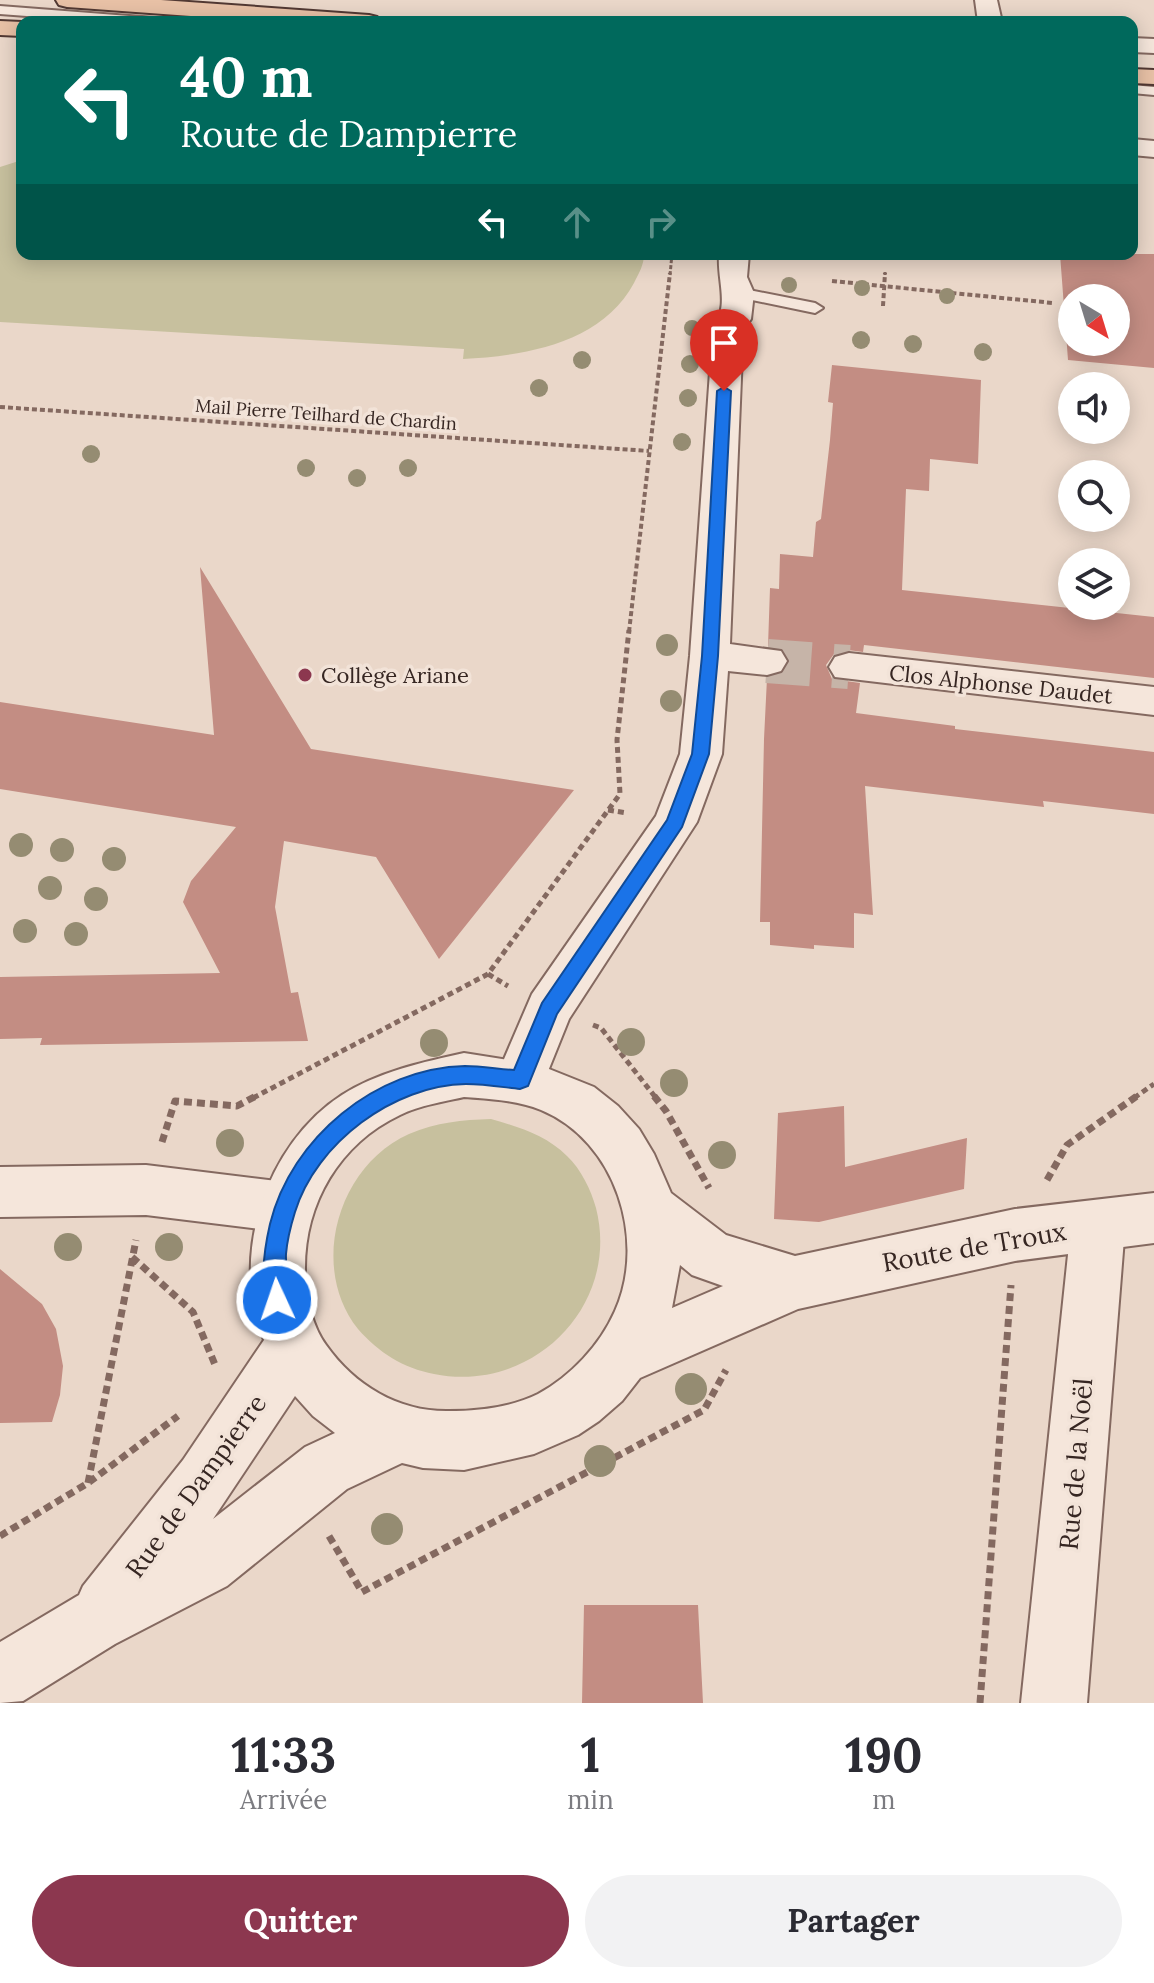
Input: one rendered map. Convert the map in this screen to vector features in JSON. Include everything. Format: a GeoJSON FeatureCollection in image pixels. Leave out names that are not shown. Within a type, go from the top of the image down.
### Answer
{"type":"FeatureCollection","features":[{"type":"Feature","properties":{"kind":"main road"},"geometry":{"type":"LineString","coordinates":[[67,0],[287,16]]}},
{"type":"Feature","properties":{"kind":"street"},"geometry":{"type":"LineString","coordinates":[[520,1080],[549,1009],[675,822],[701,754],[710,656],[728,329],[737,306],[732,277],[733,260]]}},
{"type":"Feature","properties":{"kind":"street"},"geometry":{"type":"LineString","coordinates":[[710,656],[767,661]]}},
{"type":"Feature","properties":{"kind":"street","name":"Clos Alphonse Daudet"},"geometry":{"type":"LineString","coordinates":[[849,667],[1154,701]]}},
{"type":"Feature","properties":{"kind":"street"},"geometry":{"type":"LineString","coordinates":[[464,1075],[520,1080],[566,1097],[605,1126],[634,1165],[652,1211],[656,1259],[646,1309],[622,1357],[579,1401],[522,1431],[460,1443],[398,1434],[354,1414],[318,1383],[292,1346],[277,1300],[275,1252],[285,1207],[313,1155],[356,1114],[408,1086],[464,1075]]}},
{"type":"Feature","properties":{"kind":"street"},"geometry":{"type":"LineString","coordinates":[[0,1192],[146,1190],[285,1207]]}},
{"type":"Feature","properties":{"kind":"street"},"geometry":{"type":"LineString","coordinates":[[652,1211],[711,1256],[795,1283]]}},
{"type":"Feature","properties":{"kind":"street","name":"Route de Troux"},"geometry":{"type":"LineString","coordinates":[[622,1357],[795,1283],[1015,1235],[1154,1218]]}},
{"type":"Feature","properties":{"kind":"street","name":"Rue de la Noël"},"geometry":{"type":"LineString","coordinates":[[1054,1703],[1098,1226]]}},
{"type":"Feature","properties":{"kind":"street","name":"Rue de Dampierre"},"geometry":{"type":"LineString","coordinates":[[93,1622],[187,1507],[258,1407],[292,1346]]}},
{"type":"Feature","properties":{"kind":"street","name":"Rue de Dampierre"},"geometry":{"type":"LineString","coordinates":[[0,1678],[93,1622],[205,1564],[326,1468],[398,1434]]}},
{"type":"Feature","properties":{"kind":"lane"},"geometry":{"type":"LineString","coordinates":[[0,10],[78,16]]}},
{"type":"Feature","properties":{"kind":"lane"},"geometry":{"type":"LineString","coordinates":[[737,306],[754,307],[776,301]]}},
{"type":"Feature","properties":{"kind":"lane"},"geometry":{"type":"LineString","coordinates":[[737,306],[776,301],[815,308]]}},
{"type":"Feature","properties":{"kind":"path"},"geometry":{"type":"LineString","coordinates":[[88,1483],[146,1190],[175,1101],[237,1106],[488,974],[620,794],[617,740],[671,260]]}},
{"type":"Feature","properties":{"kind":"path"},"geometry":{"type":"LineString","coordinates":[[883,306],[885,272]]}},
{"type":"Feature","properties":{"kind":"path"},"geometry":{"type":"LineString","coordinates":[[832,281],[1053,303]]}},
{"type":"Feature","properties":{"kind":"path","name":"Mail Pierre Teilhard de Chardin"},"geometry":{"type":"LineString","coordinates":[[0,407],[650,451]]}},
{"type":"Feature","properties":{"kind":"path"},"geometry":{"type":"LineString","coordinates":[[488,974],[549,1009],[601,1028],[666,1111],[712,1194]]}},
{"type":"Feature","properties":{"kind":"path"},"geometry":{"type":"LineString","coordinates":[[980,1703],[1015,1235],[1067,1145],[1154,1084]]}},
{"type":"Feature","properties":{"kind":"path"},"geometry":{"type":"LineString","coordinates":[[132,1257],[193,1312],[223,1383],[258,1407]]}},
{"type":"Feature","properties":{"kind":"path"},"geometry":{"type":"LineString","coordinates":[[301,1488],[362,1592],[704,1410],[738,1345],[740,1305]]}},
{"type":"Feature","properties":{"kind":"path"},"geometry":{"type":"LineString","coordinates":[[0,1536],[88,1483],[186,1410]]}},
{"type":"Feature","properties":{"kind":"shaded area"},"geometry":{"type":"Polygon","coordinates":[[[16,162],[16,260],[643,260],[634,283],[620,303],[582,333],[536,349],[487,357],[463,359],[464,349],[0,322],[0,167],[16,162]]]}},
{"type":"Feature","properties":{"kind":"shaded area"},"geometry":{"type":"Polygon","coordinates":[[[491,1119],[550,1142],[581,1173],[596,1208],[600,1244],[595,1278],[582,1309],[561,1335],[535,1356],[504,1370],[470,1377],[434,1374],[392,1358],[358,1329],[343,1304],[335,1277],[334,1249],[338,1221],[348,1194],[364,1169],[384,1149],[409,1134],[430,1127],[491,1119]]]}},
{"type":"Feature","properties":{"kind":"building"},"geometry":{"type":"Polygon","coordinates":[[[1138,254],[1154,254],[1154,368],[1068,360],[1068,356],[1130,356],[1130,284],[1062,284],[1060,260],[1138,260],[1138,254]]]}},
{"type":"Feature","properties":{"kind":"building"},"geometry":{"type":"Polygon","coordinates":[[[832,365],[981,380],[978,464],[930,459],[929,491],[906,489],[902,590],[1058,607],[1058,620],[1130,620],[1130,614],[1154,617],[1154,678],[864,645],[863,652],[848,650],[834,654],[826,665],[832,679],[860,683],[856,713],[955,726],[955,729],[1154,752],[1154,814],[1043,801],[1044,807],[865,786],[873,915],[854,913],[854,948],[814,945],[814,949],[770,945],[770,922],[760,922],[764,739],[767,678],[782,674],[790,663],[784,649],[768,646],[770,588],[779,589],[780,554],[813,557],[816,522],[821,519],[830,440],[833,403],[828,402],[832,365]]]}},
{"type":"Feature","properties":{"kind":"building"},"geometry":{"type":"Polygon","coordinates":[[[200,567],[311,749],[574,790],[439,959],[376,857],[284,841],[275,907],[291,993],[298,992],[308,1041],[40,1045],[42,1038],[0,1039],[0,977],[220,973],[183,902],[191,881],[236,827],[0,789],[0,702],[214,735],[200,567]]]}},
{"type":"Feature","properties":{"kind":"building"},"geometry":{"type":"Polygon","coordinates":[[[844,1106],[845,1167],[967,1138],[964,1189],[819,1222],[774,1219],[778,1113],[844,1106]]]}},
{"type":"Feature","properties":{"kind":"building"},"geometry":{"type":"Polygon","coordinates":[[[0,1269],[42,1304],[56,1329],[63,1366],[60,1395],[52,1422],[0,1423],[0,1269]]]}},
{"type":"Feature","properties":{"kind":"building"},"geometry":{"type":"Polygon","coordinates":[[[584,1605],[698,1605],[703,1703],[582,1703],[584,1605]]]}},
{"type":"Feature","properties":{"kind":"tunnel"},"geometry":{"type":"LineString","coordinates":[[767,661],[849,667]]}},
{"type":"Feature","properties":{"kind":"place","name":"Collège Ariane"},"geometry":{"type":"Point","coordinates":[305,675]}},
{"type":"Feature","properties":{"kind":"route"},"geometry":{"type":"LineString","coordinates":[[277,1300],[275,1252],[285,1207],[313,1155],[356,1114],[408,1086],[464,1075],[520,1080],[549,1009],[675,822],[701,754],[710,656],[724,391]]}}]}
